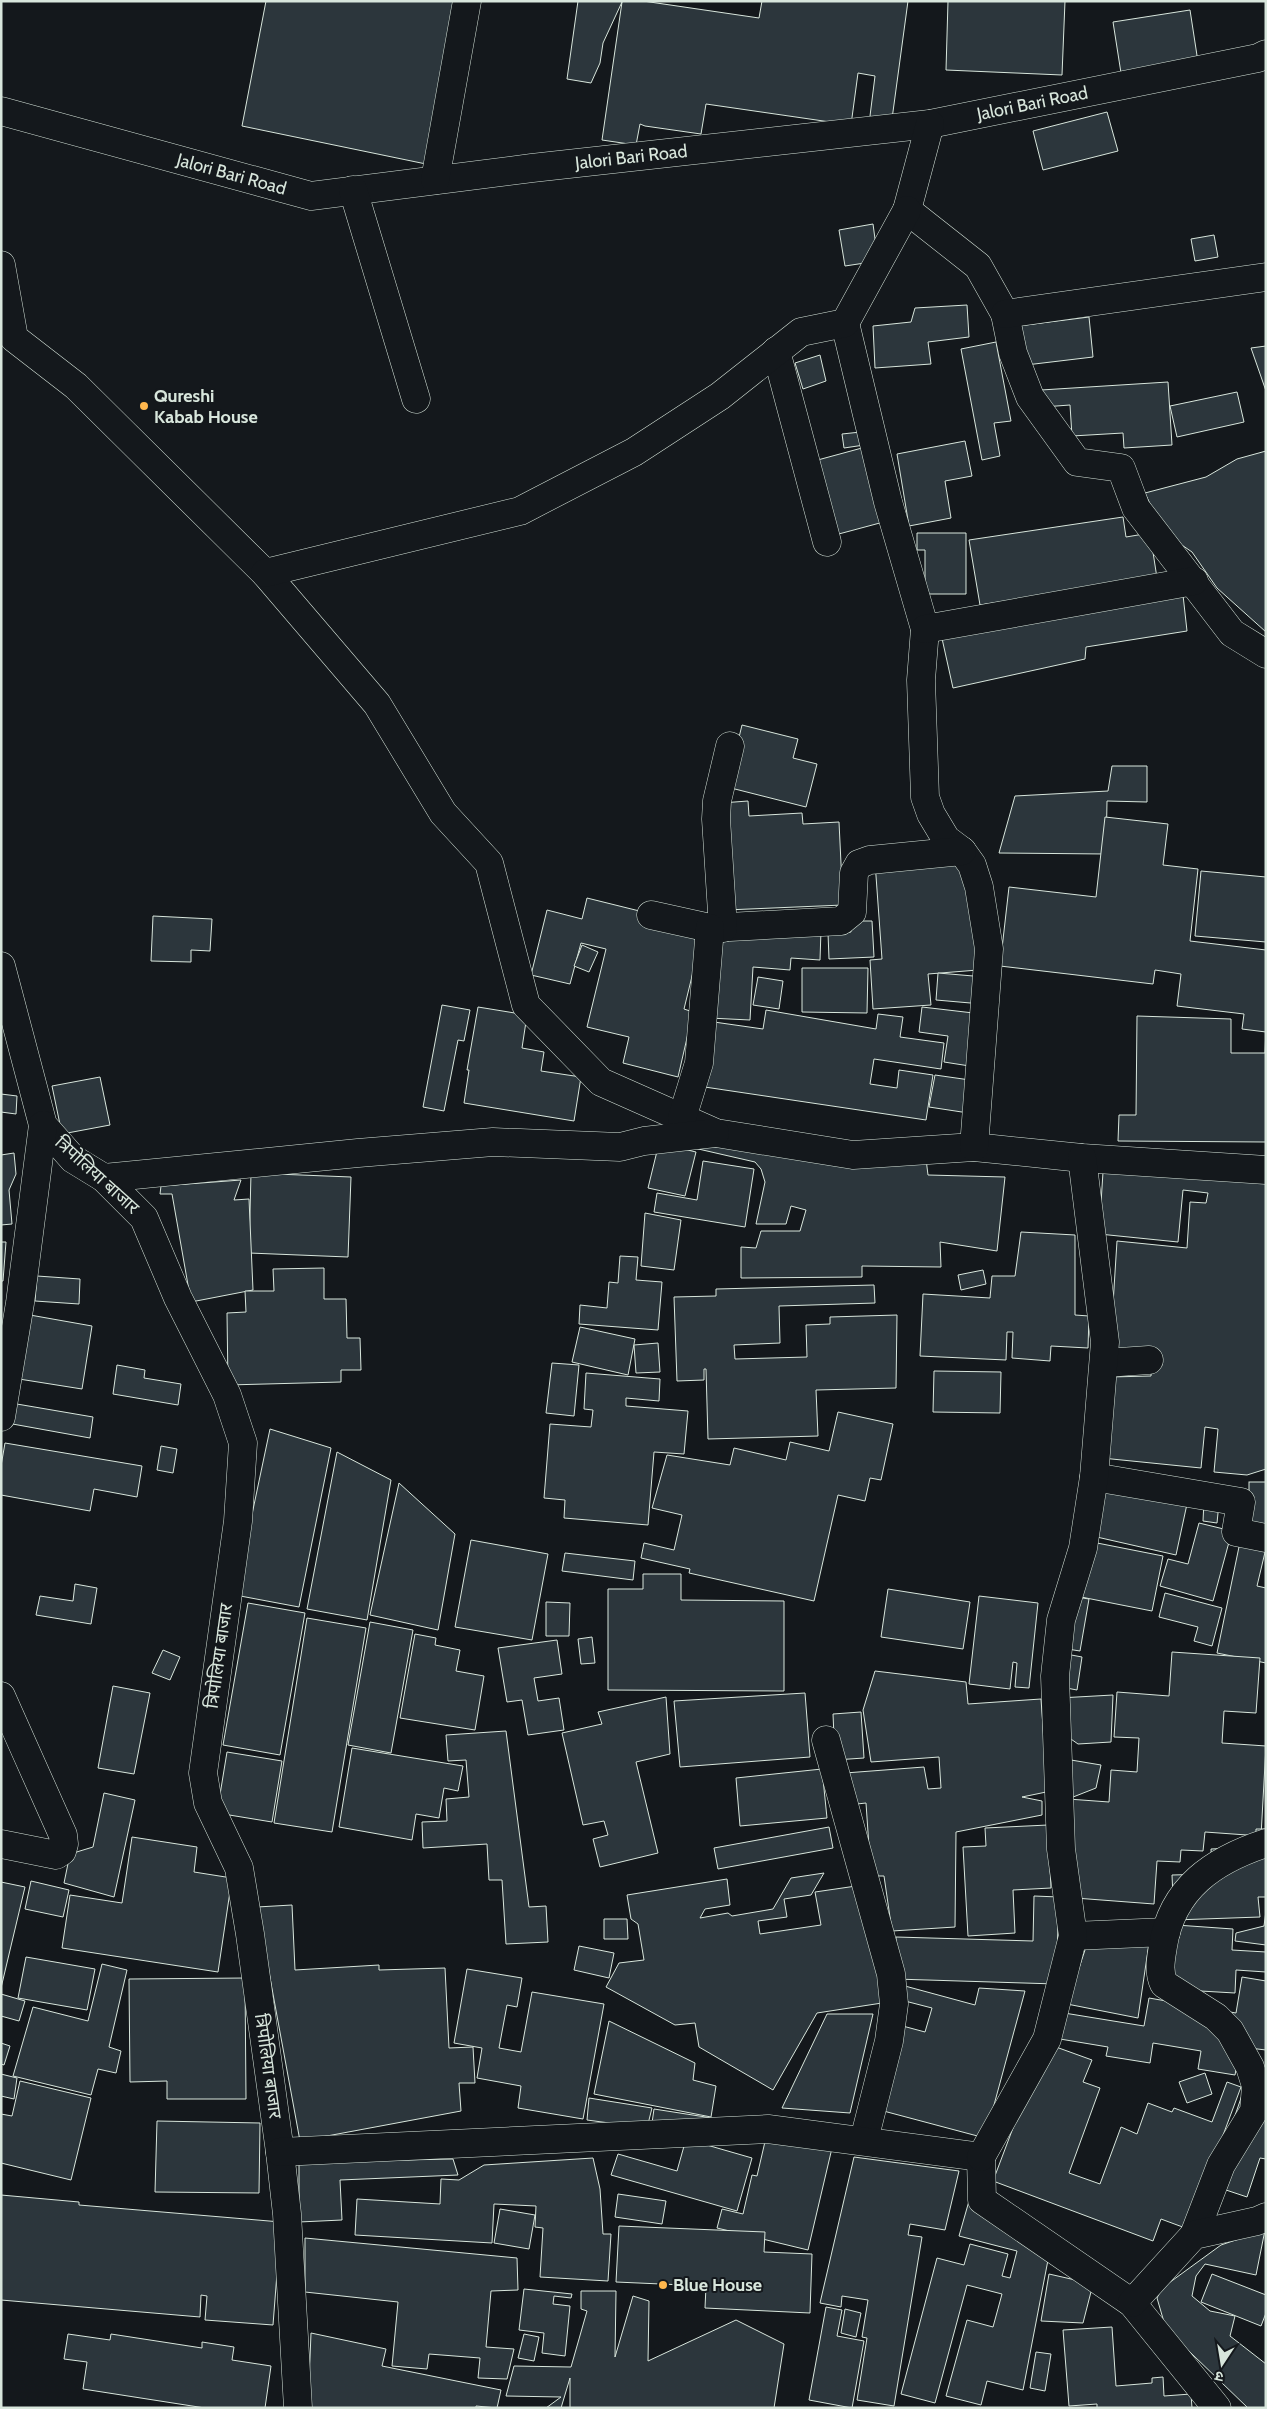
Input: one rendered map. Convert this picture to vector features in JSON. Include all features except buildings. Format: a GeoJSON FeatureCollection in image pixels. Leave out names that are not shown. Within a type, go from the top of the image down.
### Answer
{"type":"FeatureCollection","features":[{"type":"Feature","properties":{"kind":"street"},"geometry":{"type":"LineString","coordinates":[[434,180],[467,1]]}},
{"type":"Feature","properties":{"kind":"street","name":"Jalori Bari Road"},"geometry":{"type":"LineString","coordinates":[[2,111],[311,196],[434,180],[930,124],[1263,64]]}},
{"type":"Feature","properties":{"kind":"street"},"geometry":{"type":"LineString","coordinates":[[1,124],[2,111]]}},
{"type":"Feature","properties":{"kind":"street"},"geometry":{"type":"LineString","coordinates":[[930,124],[907,210],[844,323],[888,502],[925,629],[921,680],[925,797],[931,814],[946,839],[962,851],[972,865],[979,887],[989,949],[974,1147]]}},
{"type":"Feature","properties":{"kind":"street"},"geometry":{"type":"LineString","coordinates":[[353,190],[416,399]]}},
{"type":"Feature","properties":{"kind":"street"},"geometry":{"type":"LineString","coordinates":[[907,210],[978,266],[1005,314],[1013,353],[1030,398],[1077,462],[1121,468],[1136,508],[1194,581],[1232,633],[1266,654]]}},
{"type":"Feature","properties":{"kind":"street"},"geometry":{"type":"LineString","coordinates":[[1,265],[7,339],[76,386],[265,573],[377,704],[443,814],[489,863],[526,1005],[601,1082],[716,1133],[853,1155],[974,1147],[1082,1158],[1266,1170]]}},
{"type":"Feature","properties":{"kind":"street"},"geometry":{"type":"LineString","coordinates":[[1005,314],[1266,277]]}},
{"type":"Feature","properties":{"kind":"street"},"geometry":{"type":"LineString","coordinates":[[265,573],[520,511],[634,452],[720,396],[801,332],[844,323]]}},
{"type":"Feature","properties":{"kind":"street"},"geometry":{"type":"LineString","coordinates":[[776,351],[826,542]]}},
{"type":"Feature","properties":{"kind":"street"},"geometry":{"type":"LineString","coordinates":[[925,629],[1194,581]]}},
{"type":"Feature","properties":{"kind":"street"},"geometry":{"type":"LineString","coordinates":[[682,1118],[699,1063],[716,928],[717,801],[730,746]]}},
{"type":"Feature","properties":{"kind":"street"},"geometry":{"type":"LineString","coordinates":[[652,914],[716,928],[841,921],[852,912],[854,873],[859,864],[870,860],[962,851]]}},
{"type":"Feature","properties":{"kind":"street","name":"त्रिपोलिया बाजार"},"geometry":{"type":"LineString","coordinates":[[1,966],[43,1125],[73,1159],[104,1178],[144,1218],[178,1298],[227,1395],[243,1444],[238,1521],[203,1773],[208,1803],[239,1868],[280,2152],[287,2214],[298,2408]]}},
{"type":"Feature","properties":{"kind":"street"},"geometry":{"type":"LineString","coordinates":[[1,1417],[20,1303],[43,1125]]}},
{"type":"Feature","properties":{"kind":"street"},"geometry":{"type":"LineString","coordinates":[[104,1178],[358,1152],[493,1142],[620,1147],[644,1141],[716,1133]]}},
{"type":"Feature","properties":{"kind":"street"},"geometry":{"type":"LineString","coordinates":[[1082,1158],[1105,1342],[1094,1477],[1083,1548],[1061,1620],[1055,1676],[1061,1849],[1073,1936],[1047,2039],[982,2157],[982,2200],[1132,2303],[1217,2408]]}},
{"type":"Feature","properties":{"kind":"street"},"geometry":{"type":"LineString","coordinates":[[1104,1363],[1149,1360]]}},
{"type":"Feature","properties":{"kind":"street"},"geometry":{"type":"LineString","coordinates":[[1094,1477],[1242,1502],[1236,1532],[1266,1538]]}},
{"type":"Feature","properties":{"kind":"street"},"geometry":{"type":"LineString","coordinates":[[1,1696],[63,1835],[64,1844],[62,1851],[56,1855],[1,1844]]}},
{"type":"Feature","properties":{"kind":"street"},"geometry":{"type":"LineString","coordinates":[[826,1740],[891,1974],[894,2004],[889,2040],[864,2140]]}},
{"type":"Feature","properties":{"kind":"street"},"geometry":{"type":"LineString","coordinates":[[1132,2303],[1194,2235],[1221,2165],[1254,2111],[1256,2086],[1250,2067],[1230,2031],[1216,2017],[1164,1984],[1160,1970],[1166,1932],[1179,1901],[1192,1883],[1236,1853],[1266,1843]]}},
{"type":"Feature","properties":{"kind":"street"},"geometry":{"type":"LineString","coordinates":[[1073,1936],[1166,1932]]}},
{"type":"Feature","properties":{"kind":"street"},"geometry":{"type":"LineString","coordinates":[[280,2152],[768,2129],[864,2140],[982,2157]]}},
{"type":"Feature","properties":{"kind":"street"},"geometry":{"type":"LineString","coordinates":[[1194,2235],[1266,2217]]}},
{"type":"Feature","properties":{"kind":"place","name":"Qureshi Kabab House"},"geometry":{"type":"Point","coordinates":[144,406]}},
{"type":"Feature","properties":{"kind":"place","name":"Blue House"},"geometry":{"type":"Point","coordinates":[663,2285]}}]}
